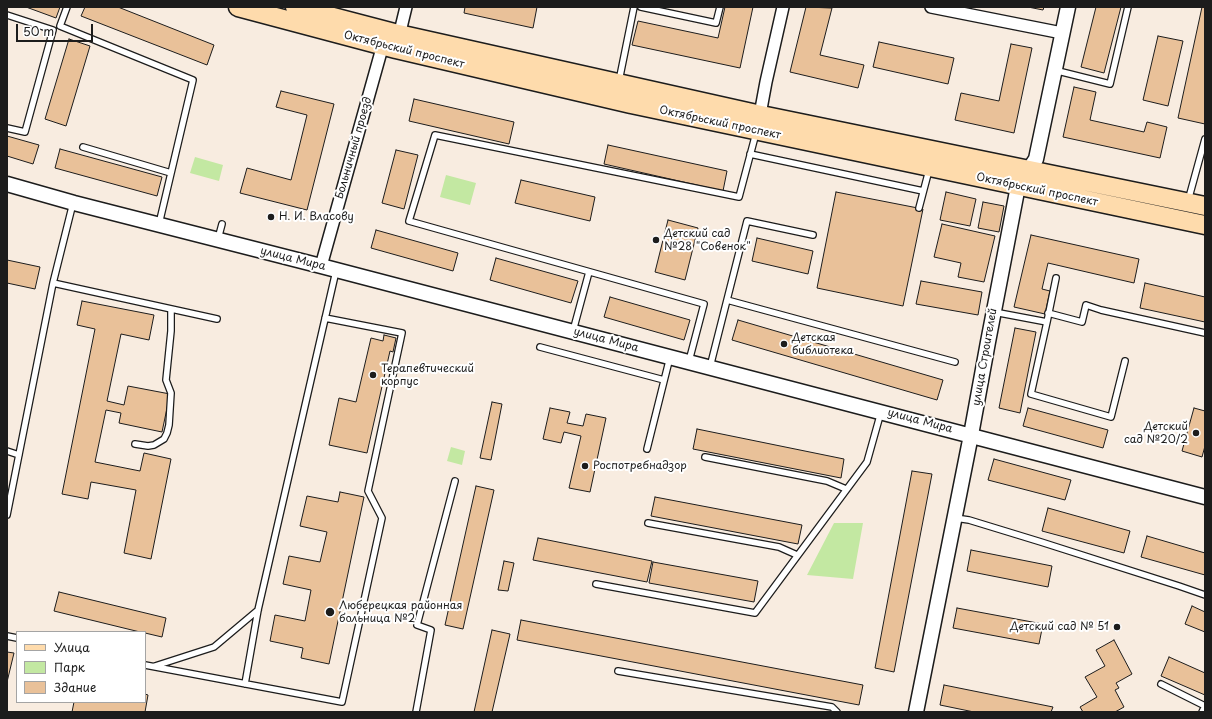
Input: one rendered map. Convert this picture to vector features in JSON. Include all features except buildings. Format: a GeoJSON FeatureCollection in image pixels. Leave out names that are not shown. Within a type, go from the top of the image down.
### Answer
{"type":"FeatureCollection","features":[{"type":"Feature","properties":{"kind":"main road","name":"Октябрьский проспект"},"geometry":{"type":"LineString","coordinates":[[238,7],[391,40],[618,83],[759,123],[929,167],[1205,225]]}},
{"type":"Feature","properties":{"kind":"main road","name":"Октябрьский проспект"},"geometry":{"type":"LineString","coordinates":[[295,7],[391,40],[631,104],[759,123],[1029,170],[1196,204]]}},
{"type":"Feature","properties":{"kind":"street","name":"Больничный проезд"},"geometry":{"type":"LineString","coordinates":[[322,266],[391,40],[406,7]]}},
{"type":"Feature","properties":{"kind":"street"},"geometry":{"type":"LineString","coordinates":[[759,123],[766,82],[783,7]]}},
{"type":"Feature","properties":{"kind":"street"},"geometry":{"type":"LineString","coordinates":[[931,7],[1062,33]]}},
{"type":"Feature","properties":{"kind":"street","name":"улица Строителей"},"geometry":{"type":"LineString","coordinates":[[916,712],[955,518],[1018,186],[1036,159],[1068,7]]}},
{"type":"Feature","properties":{"kind":"street","name":"улица Мира"},"geometry":{"type":"LineString","coordinates":[[7,184],[74,203],[670,356],[1205,497]]}},
{"type":"Feature","properties":{"kind":"lane"},"geometry":{"type":"LineString","coordinates":[[67,7],[60,26],[193,80],[159,224]]}},
{"type":"Feature","properties":{"kind":"lane"},"geometry":{"type":"LineString","coordinates":[[618,83],[618,76],[634,7]]}},
{"type":"Feature","properties":{"kind":"lane"},"geometry":{"type":"LineString","coordinates":[[641,7],[716,22],[720,7]]}},
{"type":"Feature","properties":{"kind":"lane"},"geometry":{"type":"LineString","coordinates":[[1054,70],[1110,84],[1128,7]]}},
{"type":"Feature","properties":{"kind":"lane"},"geometry":{"type":"LineString","coordinates":[[7,15],[53,30],[25,132],[7,128]]}},
{"type":"Feature","properties":{"kind":"lane"},"geometry":{"type":"LineString","coordinates":[[688,361],[704,304],[409,221],[434,135],[739,198],[759,123]]}},
{"type":"Feature","properties":{"kind":"lane"},"geometry":{"type":"LineString","coordinates":[[1196,204],[1205,139]]}},
{"type":"Feature","properties":{"kind":"lane"},"geometry":{"type":"LineString","coordinates":[[83,147],[171,173]]}},
{"type":"Feature","properties":{"kind":"lane"},"geometry":{"type":"LineString","coordinates":[[750,154],[923,191]]}},
{"type":"Feature","properties":{"kind":"lane"},"geometry":{"type":"LineString","coordinates":[[919,208],[929,167]]}},
{"type":"Feature","properties":{"kind":"lane"},"geometry":{"type":"LineString","coordinates":[[7,515],[53,283],[74,203]]}},
{"type":"Feature","properties":{"kind":"lane"},"geometry":{"type":"LineString","coordinates":[[710,367],[747,221],[813,235]]}},
{"type":"Feature","properties":{"kind":"lane"},"geometry":{"type":"LineString","coordinates":[[218,240],[222,224]]}},
{"type":"Feature","properties":{"kind":"lane"},"geometry":{"type":"LineString","coordinates":[[245,684],[258,610],[336,270]]}},
{"type":"Feature","properties":{"kind":"lane"},"geometry":{"type":"LineString","coordinates":[[573,331],[589,272]]}},
{"type":"Feature","properties":{"kind":"lane"},"geometry":{"type":"LineString","coordinates":[[1056,278],[1031,394],[1111,417],[1125,361]]}},
{"type":"Feature","properties":{"kind":"lane"},"geometry":{"type":"LineString","coordinates":[[53,283],[217,319]]}},
{"type":"Feature","properties":{"kind":"lane"},"geometry":{"type":"LineString","coordinates":[[727,300],[955,362]]}},
{"type":"Feature","properties":{"kind":"lane"},"geometry":{"type":"LineString","coordinates":[[1048,313],[1082,322],[1086,305],[1101,310],[1205,333]]}},
{"type":"Feature","properties":{"kind":"lane"},"geometry":{"type":"LineString","coordinates":[[135,444],[148,446],[154,445],[164,439],[167,433],[171,393],[166,380],[171,331],[170,308]]}},
{"type":"Feature","properties":{"kind":"lane"},"geometry":{"type":"LineString","coordinates":[[993,312],[1047,322]]}},
{"type":"Feature","properties":{"kind":"lane"},"geometry":{"type":"LineString","coordinates":[[146,665],[342,702],[382,518],[368,491],[402,333],[325,318]]}},
{"type":"Feature","properties":{"kind":"lane"},"geometry":{"type":"LineString","coordinates":[[540,347],[664,380]]}},
{"type":"Feature","properties":{"kind":"lane"},"geometry":{"type":"LineString","coordinates":[[647,449],[670,356]]}},
{"type":"Feature","properties":{"kind":"lane"},"geometry":{"type":"LineString","coordinates":[[596,584],[755,613],[867,462],[881,411]]}},
{"type":"Feature","properties":{"kind":"lane"},"geometry":{"type":"LineString","coordinates":[[7,451],[19,455]]}},
{"type":"Feature","properties":{"kind":"lane"},"geometry":{"type":"LineString","coordinates":[[705,457],[827,481],[846,489]]}},
{"type":"Feature","properties":{"kind":"lane"},"geometry":{"type":"LineString","coordinates":[[416,712],[431,630],[417,625],[455,482]]}},
{"type":"Feature","properties":{"kind":"lane"},"geometry":{"type":"LineString","coordinates":[[955,518],[969,520],[1042,542],[1205,595]]}},
{"type":"Feature","properties":{"kind":"lane"},"geometry":{"type":"LineString","coordinates":[[648,523],[779,547],[798,555]]}},
{"type":"Feature","properties":{"kind":"lane"},"geometry":{"type":"LineString","coordinates":[[153,666],[214,647],[258,610]]}},
{"type":"Feature","properties":{"kind":"lane"},"geometry":{"type":"LineString","coordinates":[[618,671],[832,707],[837,712]]}},
{"type":"Feature","properties":{"kind":"lane"},"geometry":{"type":"LineString","coordinates":[[1161,684],[1205,706],[1202,712]]}},
{"type":"Feature","properties":{"kind":"green space"},"geometry":{"type":"Polygon","coordinates":[[[195,157],[223,165],[219,181],[190,173],[195,157]]]}},
{"type":"Feature","properties":{"kind":"green space"},"geometry":{"type":"Polygon","coordinates":[[[446,175],[476,183],[470,205],[440,197],[446,175]]]}},
{"type":"Feature","properties":{"kind":"green space"},"geometry":{"type":"Polygon","coordinates":[[[451,447],[465,451],[462,465],[447,461],[451,447]]]}},
{"type":"Feature","properties":{"kind":"green space"},"geometry":{"type":"Polygon","coordinates":[[[834,523],[863,523],[853,579],[807,575],[834,523]]]}},
{"type":"Feature","properties":{"kind":"place","name":"Н. И. Власову"},"geometry":{"type":"Point","coordinates":[271,217]}},
{"type":"Feature","properties":{"kind":"place","name":"Детский сад №28 \"Совенок\""},"geometry":{"type":"Point","coordinates":[656,240]}},
{"type":"Feature","properties":{"kind":"place","name":"Детская библиотека"},"geometry":{"type":"Point","coordinates":[784,344]}},
{"type":"Feature","properties":{"kind":"place","name":"Терапевтический корпус"},"geometry":{"type":"Point","coordinates":[373,375]}},
{"type":"Feature","properties":{"kind":"place","name":"Детский сад №20/2"},"geometry":{"type":"Point","coordinates":[1196,433]}},
{"type":"Feature","properties":{"kind":"place","name":"Роспотребнадзор"},"geometry":{"type":"Point","coordinates":[585,466]}},
{"type":"Feature","properties":{"kind":"place","name":"Люберецкая районная больница №2"},"geometry":{"type":"Point","coordinates":[330,612]}},
{"type":"Feature","properties":{"kind":"place","name":"Детский сад № 51"},"geometry":{"type":"Point","coordinates":[1117,627]}}]}
